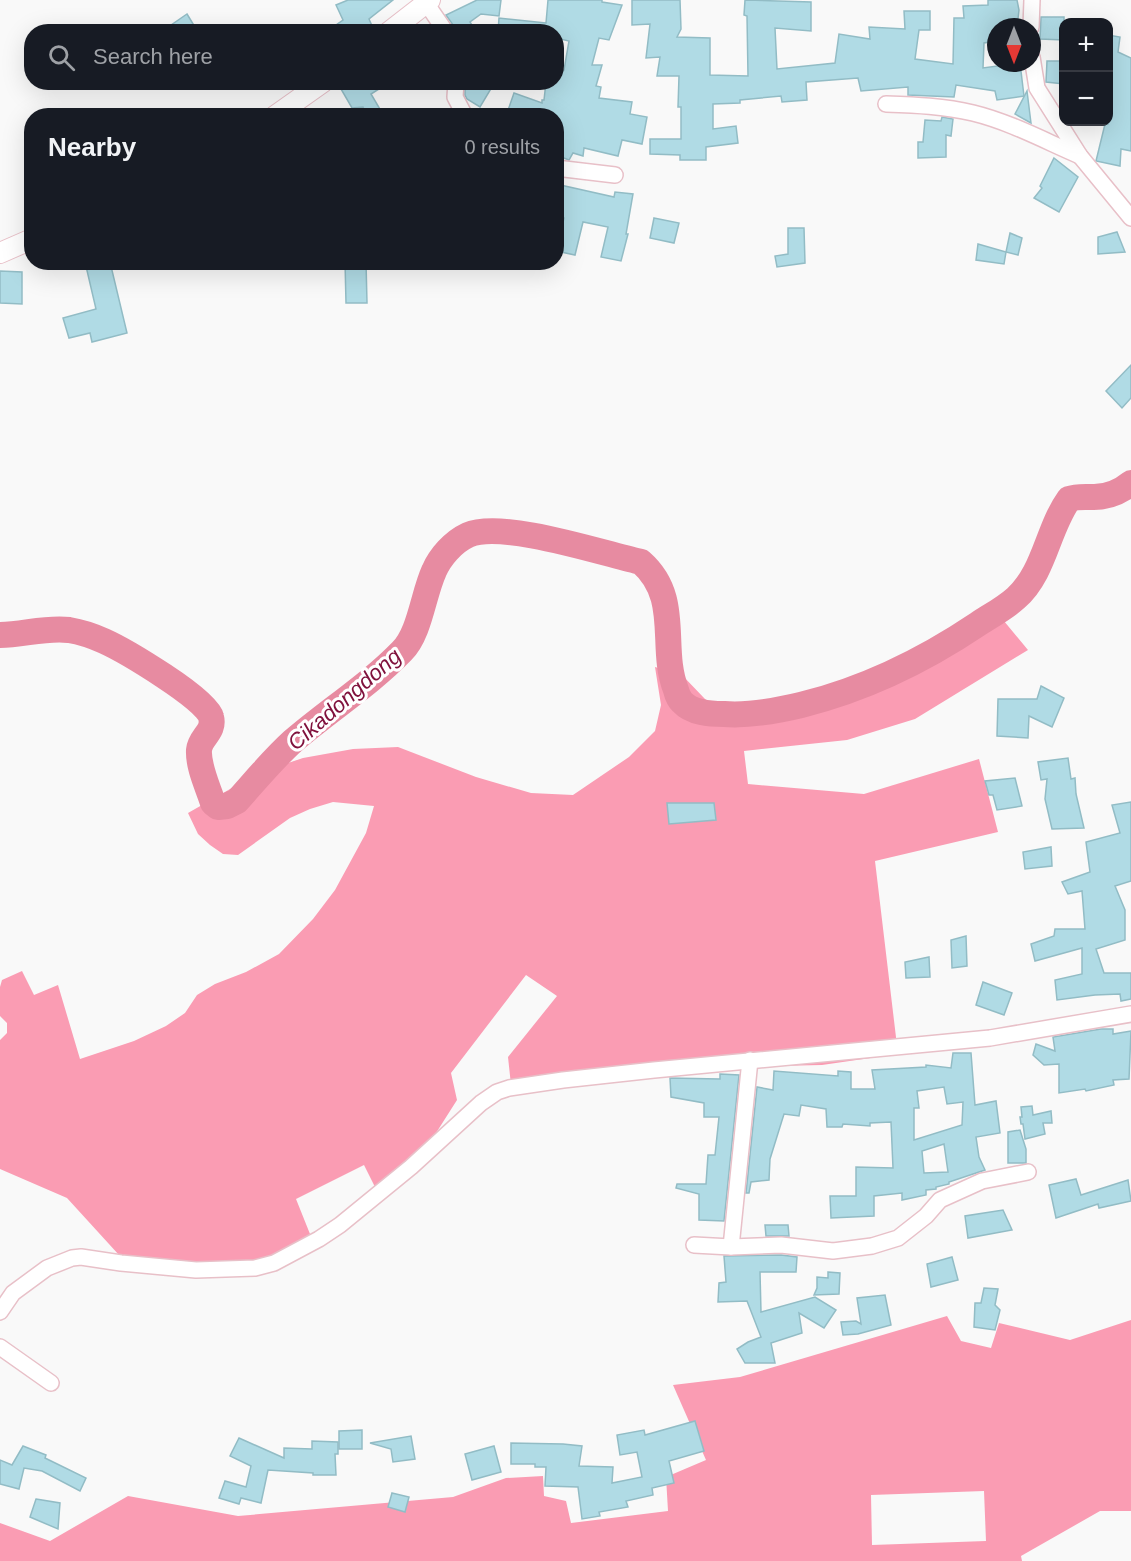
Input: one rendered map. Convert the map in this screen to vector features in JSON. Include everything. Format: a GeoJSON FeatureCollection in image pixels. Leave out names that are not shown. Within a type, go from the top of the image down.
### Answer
{"type":"FeatureCollection","features":[{"type":"Feature","properties":{"kind":"street"},"geometry":{"type":"LineString","coordinates":[[1031,18],[1032,0]]}},
{"type":"Feature","properties":{"kind":"street"},"geometry":{"type":"LineString","coordinates":[[399,24],[428,2],[441,24]]}},
{"type":"Feature","properties":{"kind":"street"},"geometry":{"type":"LineString","coordinates":[[1034,72],[1036,88],[1080,156],[1131,218]]}},
{"type":"Feature","properties":{"kind":"street"},"geometry":{"type":"LineString","coordinates":[[286,108],[312,90]]}},
{"type":"Feature","properties":{"kind":"street"},"geometry":{"type":"LineString","coordinates":[[455,90],[455,97],[461,108]]}},
{"type":"Feature","properties":{"kind":"street"},"geometry":{"type":"LineString","coordinates":[[886,104],[933,106],[975,114],[1004,123],[1080,156]]}},
{"type":"Feature","properties":{"kind":"street"},"geometry":{"type":"LineString","coordinates":[[564,169],[615,175]]}},
{"type":"Feature","properties":{"kind":"street"},"geometry":{"type":"LineString","coordinates":[[0,253],[24,242]]}},
{"type":"Feature","properties":{"kind":"street"},"geometry":{"type":"LineString","coordinates":[[0,1312],[13,1293],[47,1268],[72,1258],[196,1270],[255,1268],[274,1263],[340,1226],[411,1167],[481,1103],[497,1092],[509,1088],[750,1060],[990,1038],[1131,1014]]}},
{"type":"Feature","properties":{"kind":"street"},"geometry":{"type":"LineString","coordinates":[[731,1247],[750,1060]]}},
{"type":"Feature","properties":{"kind":"street"},"geometry":{"type":"LineString","coordinates":[[694,1245],[731,1247],[781,1245],[832,1251],[872,1246],[898,1238],[926,1216],[940,1200],[982,1181],[1029,1172]]}},
{"type":"Feature","properties":{"kind":"street"},"geometry":{"type":"LineString","coordinates":[[0,1347],[51,1383]]}},
{"type":"Feature","properties":{"kind":"shaded area"},"geometry":{"type":"Polygon","coordinates":[[[999,615],[1028,650],[915,719],[847,740],[744,751],[748,784],[864,794],[979,759],[998,832],[875,861],[898,1054],[822,1065],[731,1067],[511,1085],[508,1057],[557,996],[526,975],[451,1073],[457,1100],[429,1144],[378,1193],[364,1165],[296,1199],[312,1239],[244,1267],[189,1273],[119,1255],[67,1198],[0,1169],[0,1040],[7,1033],[7,1023],[0,1016],[2,980],[22,971],[34,995],[58,985],[80,1059],[134,1041],[166,1026],[185,1013],[197,995],[279,954],[313,919],[335,890],[366,833],[374,806],[333,802],[310,809],[290,818],[238,855],[223,854],[198,834],[188,813],[258,773],[303,758],[353,749],[398,747],[476,777],[531,793],[573,795],[629,757],[655,731],[661,705],[655,667],[682,675],[705,699],[723,711],[764,707],[932,649],[999,615]]]}},
{"type":"Feature","properties":{"kind":"shaded area"},"geometry":{"type":"Polygon","coordinates":[[[947,1316],[961,1341],[991,1348],[999,1323],[1070,1340],[1131,1320],[1131,1511],[1100,1511],[1021,1556],[1022,1561],[0,1561],[0,1523],[50,1541],[128,1496],[238,1516],[453,1497],[506,1478],[543,1476],[544,1496],[566,1501],[571,1523],[668,1511],[666,1477],[706,1460],[673,1385],[740,1377],[947,1316]],[[984,1491],[871,1495],[872,1545],[986,1541],[984,1491]]]}},
{"type":"Feature","properties":{"kind":"building"},"geometry":{"type":"Polygon","coordinates":[[[348,0],[393,0],[369,19],[371,24],[337,24],[343,20],[336,5],[348,0]]]}},
{"type":"Feature","properties":{"kind":"building"},"geometry":{"type":"Polygon","coordinates":[[[477,0],[501,0],[499,16],[481,14],[470,22],[471,24],[452,24],[446,15],[477,0]]]}},
{"type":"Feature","properties":{"kind":"building"},"geometry":{"type":"Polygon","coordinates":[[[548,0],[602,0],[602,2],[622,5],[609,40],[599,38],[592,65],[602,65],[596,86],[601,87],[599,98],[632,102],[630,114],[647,117],[642,144],[622,140],[618,156],[584,148],[583,156],[573,153],[569,160],[564,158],[564,108],[509,108],[514,93],[542,103],[545,90],[564,90],[564,70],[569,41],[564,40],[564,24],[499,24],[499,18],[546,23],[548,0]]]}},
{"type":"Feature","properties":{"kind":"building"},"geometry":{"type":"Polygon","coordinates":[[[632,0],[680,0],[681,29],[677,37],[710,38],[710,75],[748,76],[745,0],[811,2],[811,31],[775,28],[777,69],[835,63],[839,34],[870,39],[869,27],[905,29],[904,11],[930,11],[930,30],[919,30],[915,59],[953,64],[954,18],[964,18],[963,6],[988,5],[988,0],[1017,0],[1018,18],[987,18],[987,42],[984,43],[983,68],[987,67],[987,72],[1021,72],[1024,96],[997,100],[995,91],[956,85],[954,97],[908,95],[908,87],[861,91],[858,78],[806,82],[807,100],[782,102],[781,96],[740,100],[740,103],[713,104],[713,129],[736,126],[738,143],[706,147],[706,160],[680,160],[680,155],[650,154],[650,139],[681,139],[681,107],[678,107],[679,76],[657,76],[660,57],[646,58],[650,24],[632,25],[632,0]]]}},
{"type":"Feature","properties":{"kind":"building"},"geometry":{"type":"Polygon","coordinates":[[[187,14],[193,24],[173,24],[187,14]]]}},
{"type":"Feature","properties":{"kind":"building"},"geometry":{"type":"Polygon","coordinates":[[[1064,17],[1059,18],[1059,40],[1041,39],[1041,18],[1064,17]]]}},
{"type":"Feature","properties":{"kind":"building"},"geometry":{"type":"Polygon","coordinates":[[[1113,36],[1120,37],[1118,52],[1131,58],[1131,151],[1121,149],[1120,166],[1096,161],[1105,126],[1113,126],[1113,36]]]}},
{"type":"Feature","properties":{"kind":"building"},"geometry":{"type":"Polygon","coordinates":[[[1047,61],[1059,61],[1059,83],[1046,82],[1047,61]]]}},
{"type":"Feature","properties":{"kind":"building"},"geometry":{"type":"Polygon","coordinates":[[[342,90],[377,90],[371,94],[379,108],[352,108],[342,90]]]}},
{"type":"Feature","properties":{"kind":"building"},"geometry":{"type":"Polygon","coordinates":[[[465,90],[490,90],[480,107],[467,99],[465,90]]]}},
{"type":"Feature","properties":{"kind":"building"},"geometry":{"type":"Polygon","coordinates":[[[1027,91],[1031,123],[1015,114],[1027,91]]]}},
{"type":"Feature","properties":{"kind":"building"},"geometry":{"type":"Polygon","coordinates":[[[942,117],[953,119],[951,136],[946,135],[946,157],[918,158],[918,142],[923,142],[925,120],[941,121],[942,117]]]}},
{"type":"Feature","properties":{"kind":"building"},"geometry":{"type":"Polygon","coordinates":[[[1054,158],[1078,177],[1059,212],[1034,198],[1042,188],[1040,186],[1054,158]]]}},
{"type":"Feature","properties":{"kind":"building"},"geometry":{"type":"Polygon","coordinates":[[[564,186],[614,197],[615,192],[633,194],[626,234],[628,234],[621,261],[601,257],[608,227],[583,222],[575,255],[564,253],[564,186]]]}},
{"type":"Feature","properties":{"kind":"building"},"geometry":{"type":"Polygon","coordinates":[[[654,218],[679,223],[674,243],[650,238],[654,218]]]}},
{"type":"Feature","properties":{"kind":"building"},"geometry":{"type":"Polygon","coordinates":[[[788,228],[804,228],[805,263],[777,267],[775,256],[788,254],[788,228]]]}},
{"type":"Feature","properties":{"kind":"building"},"geometry":{"type":"Polygon","coordinates":[[[1117,232],[1125,252],[1098,254],[1098,237],[1117,232]]]}},
{"type":"Feature","properties":{"kind":"building"},"geometry":{"type":"Polygon","coordinates":[[[1010,233],[1022,238],[1018,255],[1006,252],[1010,233]]]}},
{"type":"Feature","properties":{"kind":"building"},"geometry":{"type":"Polygon","coordinates":[[[978,244],[1006,252],[1004,264],[976,260],[978,244]]]}},
{"type":"Feature","properties":{"kind":"building"},"geometry":{"type":"Polygon","coordinates":[[[87,270],[112,270],[127,333],[92,342],[90,333],[69,338],[63,318],[96,309],[87,270]]]}},
{"type":"Feature","properties":{"kind":"building"},"geometry":{"type":"Polygon","coordinates":[[[345,270],[366,270],[367,303],[346,303],[345,270]]]}},
{"type":"Feature","properties":{"kind":"building"},"geometry":{"type":"Polygon","coordinates":[[[0,271],[22,272],[22,304],[0,303],[0,271]]]}},
{"type":"Feature","properties":{"kind":"building"},"geometry":{"type":"Polygon","coordinates":[[[1131,365],[1131,398],[1122,408],[1106,391],[1131,365]]]}},
{"type":"Feature","properties":{"kind":"building"},"geometry":{"type":"Polygon","coordinates":[[[1041,686],[1064,698],[1052,727],[1029,716],[1028,738],[997,736],[998,699],[1037,699],[1041,686]]]}},
{"type":"Feature","properties":{"kind":"building"},"geometry":{"type":"Polygon","coordinates":[[[1068,758],[1071,779],[1075,778],[1076,794],[1084,828],[1052,829],[1045,799],[1047,779],[1041,780],[1038,762],[1068,758]]]}},
{"type":"Feature","properties":{"kind":"building"},"geometry":{"type":"Polygon","coordinates":[[[1015,778],[1022,806],[997,810],[993,795],[989,795],[985,781],[1015,778]]]}},
{"type":"Feature","properties":{"kind":"building"},"geometry":{"type":"Polygon","coordinates":[[[1131,802],[1131,881],[1115,886],[1125,910],[1125,940],[1096,949],[1104,973],[1131,973],[1131,999],[1121,1001],[1120,994],[1057,1000],[1055,980],[1082,974],[1082,948],[1035,961],[1031,944],[1054,936],[1055,929],[1085,929],[1082,891],[1068,894],[1062,882],[1090,872],[1086,842],[1120,833],[1112,805],[1131,802]]]}},
{"type":"Feature","properties":{"kind":"building"},"geometry":{"type":"Polygon","coordinates":[[[667,803],[714,803],[716,820],[669,824],[667,803]]]}},
{"type":"Feature","properties":{"kind":"building"},"geometry":{"type":"Polygon","coordinates":[[[1051,847],[1052,866],[1025,869],[1023,852],[1051,847]]]}},
{"type":"Feature","properties":{"kind":"building"},"geometry":{"type":"Polygon","coordinates":[[[966,936],[967,966],[952,968],[951,940],[966,936]]]}},
{"type":"Feature","properties":{"kind":"building"},"geometry":{"type":"Polygon","coordinates":[[[929,957],[930,977],[906,978],[905,962],[929,957]]]}},
{"type":"Feature","properties":{"kind":"building"},"geometry":{"type":"Polygon","coordinates":[[[983,982],[1012,993],[1004,1015],[976,1005],[983,982]]]}},
{"type":"Feature","properties":{"kind":"building"},"geometry":{"type":"Polygon","coordinates":[[[1113,1029],[1113,1034],[1131,1031],[1129,1079],[1113,1080],[1114,1085],[1086,1091],[1085,1089],[1059,1093],[1059,1064],[1044,1065],[1033,1055],[1036,1044],[1055,1051],[1053,1037],[1113,1029]]]}},
{"type":"Feature","properties":{"kind":"building"},"geometry":{"type":"Polygon","coordinates":[[[953,1053],[971,1053],[975,1105],[996,1101],[1000,1133],[976,1137],[979,1157],[985,1170],[936,1187],[936,1189],[926,1190],[926,1195],[902,1200],[902,1193],[874,1196],[874,1216],[831,1218],[830,1196],[856,1196],[856,1167],[893,1168],[891,1122],[870,1123],[870,1126],[843,1124],[842,1127],[827,1127],[826,1109],[801,1105],[799,1116],[784,1114],[770,1159],[769,1180],[751,1182],[749,1193],[746,1193],[757,1087],[773,1090],[774,1071],[838,1076],[838,1071],[851,1072],[851,1089],[875,1089],[872,1070],[926,1067],[926,1065],[951,1068],[953,1053]],[[944,1087],[917,1091],[919,1108],[914,1108],[914,1140],[962,1125],[963,1102],[947,1104],[944,1087]],[[944,1144],[922,1151],[924,1173],[948,1172],[944,1144]]]}},
{"type":"Feature","properties":{"kind":"building"},"geometry":{"type":"Polygon","coordinates":[[[720,1074],[739,1075],[724,1221],[699,1220],[699,1194],[676,1188],[677,1184],[706,1184],[708,1155],[715,1155],[719,1117],[704,1117],[704,1103],[671,1097],[670,1078],[720,1079],[720,1074]]]}},
{"type":"Feature","properties":{"kind":"building"},"geometry":{"type":"Polygon","coordinates":[[[1032,1106],[1033,1115],[1051,1111],[1052,1123],[1043,1123],[1045,1134],[1025,1139],[1020,1117],[1022,1117],[1021,1107],[1032,1106]]]}},
{"type":"Feature","properties":{"kind":"building"},"geometry":{"type":"Polygon","coordinates":[[[1020,1130],[1026,1149],[1026,1163],[1008,1163],[1008,1132],[1020,1130]]]}},
{"type":"Feature","properties":{"kind":"building"},"geometry":{"type":"Polygon","coordinates":[[[1076,1179],[1081,1195],[1128,1180],[1131,1201],[1099,1208],[1098,1204],[1056,1218],[1049,1185],[1076,1179]]]}},
{"type":"Feature","properties":{"kind":"building"},"geometry":{"type":"Polygon","coordinates":[[[1003,1210],[1012,1230],[968,1238],[965,1216],[1003,1210]]]}},
{"type":"Feature","properties":{"kind":"building"},"geometry":{"type":"Polygon","coordinates":[[[765,1225],[788,1225],[789,1236],[766,1236],[765,1225]]]}},
{"type":"Feature","properties":{"kind":"building"},"geometry":{"type":"Polygon","coordinates":[[[724,1256],[797,1257],[796,1272],[760,1272],[761,1312],[815,1297],[836,1310],[824,1328],[799,1313],[802,1333],[771,1343],[775,1363],[745,1363],[737,1349],[761,1337],[747,1301],[718,1302],[719,1283],[726,1282],[724,1256]]]}},
{"type":"Feature","properties":{"kind":"building"},"geometry":{"type":"Polygon","coordinates":[[[952,1257],[958,1280],[931,1287],[927,1264],[952,1257]]]}},
{"type":"Feature","properties":{"kind":"building"},"geometry":{"type":"Polygon","coordinates":[[[828,1272],[840,1273],[839,1294],[814,1295],[817,1288],[817,1277],[828,1278],[828,1272]]]}},
{"type":"Feature","properties":{"kind":"building"},"geometry":{"type":"Polygon","coordinates":[[[984,1288],[998,1289],[995,1305],[1000,1310],[995,1330],[974,1327],[975,1303],[981,1303],[984,1288]]]}},
{"type":"Feature","properties":{"kind":"building"},"geometry":{"type":"Polygon","coordinates":[[[885,1295],[891,1325],[858,1334],[843,1335],[841,1322],[856,1321],[861,1324],[857,1298],[885,1295]]]}},
{"type":"Feature","properties":{"kind":"building"},"geometry":{"type":"Polygon","coordinates":[[[695,1421],[704,1451],[669,1461],[674,1483],[652,1488],[653,1495],[626,1501],[628,1507],[599,1512],[600,1516],[582,1519],[578,1487],[545,1486],[546,1467],[535,1467],[535,1464],[511,1464],[511,1443],[563,1444],[582,1446],[579,1466],[613,1467],[612,1483],[642,1477],[637,1452],[620,1455],[617,1435],[644,1430],[645,1435],[695,1421]]]}},
{"type":"Feature","properties":{"kind":"building"},"geometry":{"type":"Polygon","coordinates":[[[362,1430],[362,1449],[339,1449],[339,1431],[362,1430]]]}},
{"type":"Feature","properties":{"kind":"building"},"geometry":{"type":"Polygon","coordinates":[[[411,1436],[415,1459],[393,1462],[391,1449],[370,1443],[411,1436]]]}},
{"type":"Feature","properties":{"kind":"building"},"geometry":{"type":"Polygon","coordinates":[[[239,1438],[284,1458],[284,1448],[312,1449],[312,1441],[338,1442],[338,1454],[335,1454],[336,1475],[268,1470],[261,1503],[241,1498],[239,1504],[219,1498],[225,1481],[246,1487],[251,1466],[230,1456],[239,1438]]]}},
{"type":"Feature","properties":{"kind":"building"},"geometry":{"type":"Polygon","coordinates":[[[23,1446],[46,1455],[45,1458],[86,1478],[80,1491],[42,1471],[24,1468],[19,1489],[0,1484],[0,1460],[12,1465],[23,1446]]]}},
{"type":"Feature","properties":{"kind":"building"},"geometry":{"type":"Polygon","coordinates":[[[494,1446],[501,1472],[472,1480],[465,1454],[494,1446]]]}},
{"type":"Feature","properties":{"kind":"building"},"geometry":{"type":"Polygon","coordinates":[[[392,1493],[409,1497],[405,1512],[388,1507],[392,1493]]]}},
{"type":"Feature","properties":{"kind":"building"},"geometry":{"type":"Polygon","coordinates":[[[36,1499],[60,1503],[58,1529],[30,1517],[36,1499]]]}},
{"type":"Feature","properties":{"kind":"waterway","name":"Cikadongdong"},"geometry":{"type":"LineString","coordinates":[[0,635],[51,630],[82,633],[114,646],[181,687],[206,709],[211,717],[211,727],[200,745],[200,763],[213,803],[218,807],[227,806],[237,801],[293,741],[376,675],[402,651],[413,634],[430,581],[443,555],[468,535],[484,531],[527,535],[641,562],[654,576],[666,607],[671,674],[681,701],[691,709],[713,714],[753,714],[801,705],[848,691],[915,662],[936,650],[1007,605],[1026,588],[1069,499],[1109,495],[1131,483]]}}]}
